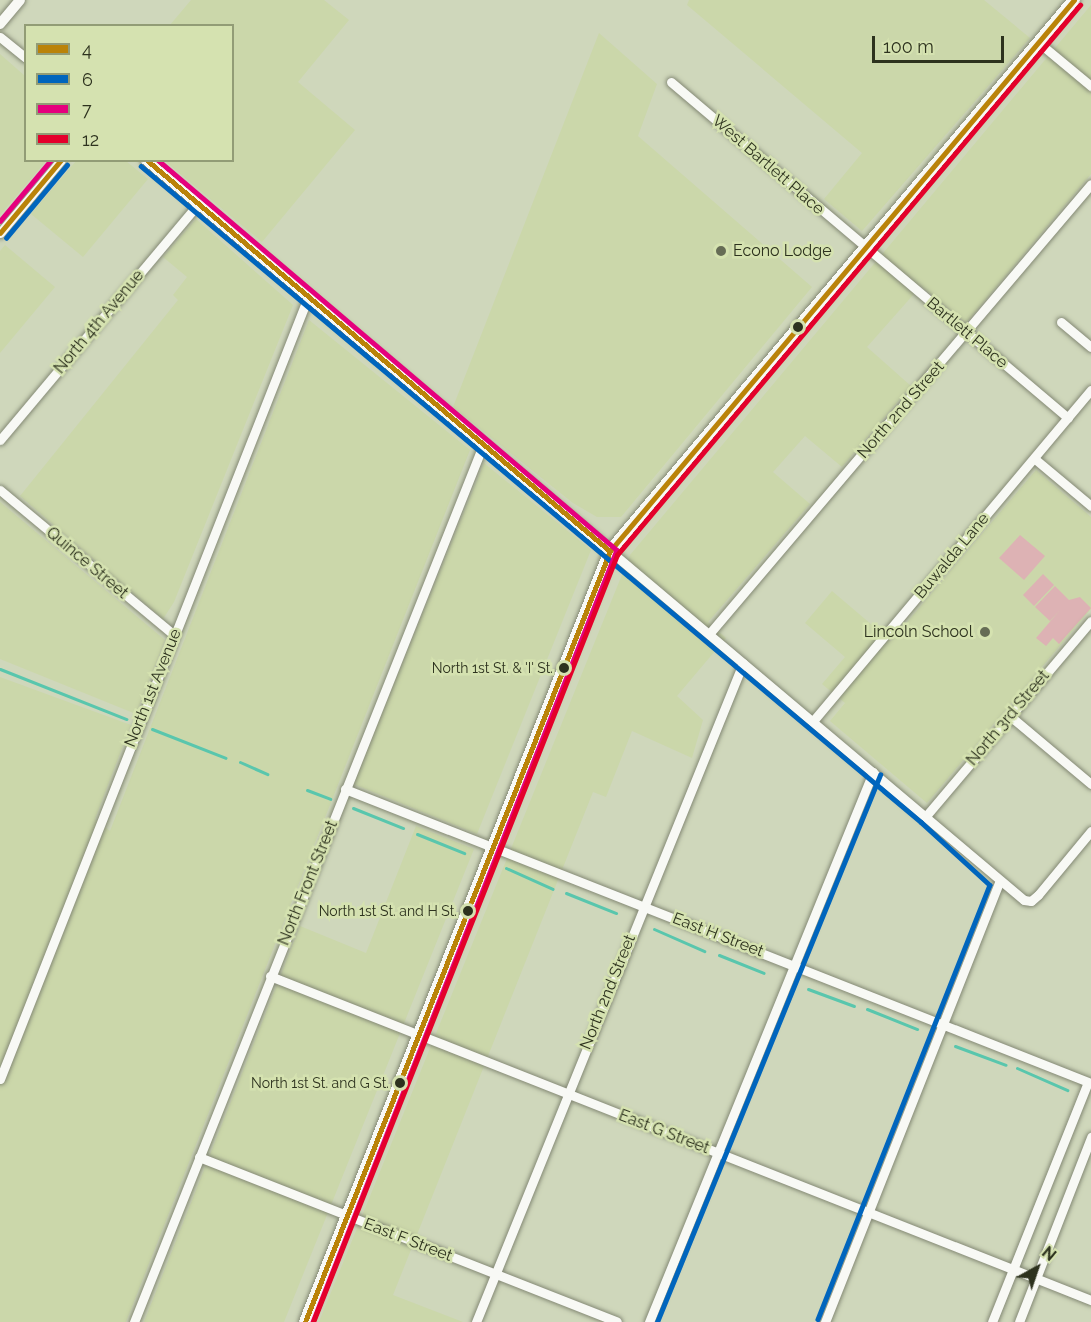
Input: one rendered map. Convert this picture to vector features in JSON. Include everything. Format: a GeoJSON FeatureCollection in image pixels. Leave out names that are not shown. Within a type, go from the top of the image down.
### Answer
{"type":"FeatureCollection","features":[{"type":"Feature","properties":{"kind":"main road"},"geometry":{"type":"LineString","coordinates":[[304,1322],[610,551],[1074,0]]}},
{"type":"Feature","properties":{"kind":"street"},"geometry":{"type":"LineString","coordinates":[[0,24],[20,0]]}},
{"type":"Feature","properties":{"kind":"street"},"geometry":{"type":"LineString","coordinates":[[0,37],[24,56]]}},
{"type":"Feature","properties":{"kind":"street"},"geometry":{"type":"LineString","coordinates":[[1038,42],[1091,86]]}},
{"type":"Feature","properties":{"kind":"street","name":"West Bartlett Place"},"geometry":{"type":"LineString","coordinates":[[671,82],[865,249]]}},
{"type":"Feature","properties":{"kind":"street"},"geometry":{"type":"LineString","coordinates":[[0,233],[59,162]]}},
{"type":"Feature","properties":{"kind":"street"},"geometry":{"type":"LineString","coordinates":[[148,162],[926,816],[999,883],[1031,901],[1091,831]]}},
{"type":"Feature","properties":{"kind":"street","name":"North 2nd Street"},"geometry":{"type":"LineString","coordinates":[[709,634],[967,333],[1091,184]]}},
{"type":"Feature","properties":{"kind":"street","name":"North 4th Avenue"},"geometry":{"type":"LineString","coordinates":[[0,440],[198,204]]}},
{"type":"Feature","properties":{"kind":"street","name":"Bartlett Place"},"geometry":{"type":"LineString","coordinates":[[865,249],[1068,418]]}},
{"type":"Feature","properties":{"kind":"street","name":"North 1st Avenue"},"geometry":{"type":"LineString","coordinates":[[0,1079],[308,297]]}},
{"type":"Feature","properties":{"kind":"street"},"geometry":{"type":"LineString","coordinates":[[1061,322],[1091,347]]}},
{"type":"Feature","properties":{"kind":"street","name":"Buwalda Lane"},"geometry":{"type":"LineString","coordinates":[[813,721],[1091,390]]}},
{"type":"Feature","properties":{"kind":"street","name":"North Front Street"},"geometry":{"type":"LineString","coordinates":[[135,1322],[270,976],[483,445]]}},
{"type":"Feature","properties":{"kind":"street"},"geometry":{"type":"LineString","coordinates":[[1035,459],[1091,506]]}},
{"type":"Feature","properties":{"kind":"street","name":"Quince Street"},"geometry":{"type":"LineString","coordinates":[[0,490],[174,635]]}},
{"type":"Feature","properties":{"kind":"street","name":"North 3rd Street"},"geometry":{"type":"LineString","coordinates":[[926,816],[1091,621]]}},
{"type":"Feature","properties":{"kind":"street","name":"North 2nd Street"},"geometry":{"type":"LineString","coordinates":[[476,1322],[566,1094],[743,663]]}},
{"type":"Feature","properties":{"kind":"street"},"geometry":{"type":"LineString","coordinates":[[1010,716],[1091,784]]}},
{"type":"Feature","properties":{"kind":"street"},"geometry":{"type":"LineString","coordinates":[[649,1322],[873,772]]}},
{"type":"Feature","properties":{"kind":"street","name":"East H Street"},"geometry":{"type":"LineString","coordinates":[[345,789],[1090,1082]]}},
{"type":"Feature","properties":{"kind":"street"},"geometry":{"type":"LineString","coordinates":[[825,1322],[999,883]]}},
{"type":"Feature","properties":{"kind":"street","name":"East G Street"},"geometry":{"type":"LineString","coordinates":[[270,976],[416,1036],[1091,1300]]}},
{"type":"Feature","properties":{"kind":"street"},"geometry":{"type":"LineString","coordinates":[[992,1322],[1090,1082]]}},
{"type":"Feature","properties":{"kind":"street"},"geometry":{"type":"LineString","coordinates":[[1019,1322],[1091,1137]]}},
{"type":"Feature","properties":{"kind":"street","name":"East F Street"},"geometry":{"type":"LineString","coordinates":[[200,1157],[617,1322]]}},
{"type":"Feature","properties":{"kind":"shaded area"},"geometry":{"type":"Polygon","coordinates":[[[191,0],[324,0],[349,20],[298,82],[355,130],[262,242],[166,162],[234,162],[234,24],[171,24],[191,0]]]}},
{"type":"Feature","properties":{"kind":"shaded area"},"geometry":{"type":"Polygon","coordinates":[[[689,0],[984,0],[1030,38],[862,231],[824,199],[862,153],[687,5],[689,0]]]}},
{"type":"Feature","properties":{"kind":"shaded area"},"geometry":{"type":"Polygon","coordinates":[[[1091,5],[1091,174],[966,323],[921,286],[867,347],[911,386],[842,467],[805,436],[773,472],[810,504],[708,622],[726,638],[677,696],[703,720],[692,758],[632,731],[606,797],[593,792],[393,1295],[463,1322],[319,1322],[630,555],[1091,5]]]}},
{"type":"Feature","properties":{"kind":"shaded area"},"geometry":{"type":"Polygon","coordinates":[[[599,33],[657,84],[638,136],[812,287],[621,517],[597,517],[573,503],[453,407],[599,33]]]}},
{"type":"Feature","properties":{"kind":"shaded area"},"geometry":{"type":"Polygon","coordinates":[[[0,54],[24,75],[24,162],[45,162],[0,215],[0,54]]]}},
{"type":"Feature","properties":{"kind":"shaded area"},"geometry":{"type":"Polygon","coordinates":[[[75,162],[127,162],[148,179],[83,257],[31,214],[75,162]]]}},
{"type":"Feature","properties":{"kind":"shaded area"},"geometry":{"type":"Polygon","coordinates":[[[196,219],[293,305],[174,602],[163,619],[20,496],[178,300],[173,295],[187,277],[163,257],[196,219]]]}},
{"type":"Feature","properties":{"kind":"shaded area"},"geometry":{"type":"Polygon","coordinates":[[[5,245],[55,287],[0,353],[0,251],[5,245]]]}},
{"type":"Feature","properties":{"kind":"shaded area"},"geometry":{"type":"Polygon","coordinates":[[[309,320],[470,450],[126,1322],[0,1322],[0,677],[131,725],[95,819],[110,831],[309,320]]]}},
{"type":"Feature","properties":{"kind":"shaded area"},"geometry":{"type":"Polygon","coordinates":[[[484,463],[591,550],[477,834],[353,784],[484,463]]]}},
{"type":"Feature","properties":{"kind":"shaded area","name":"Lincoln School"},"geometry":{"type":"Polygon","coordinates":[[[1036,470],[1091,517],[1091,609],[927,803],[830,721],[845,703],[822,684],[845,657],[805,623],[832,591],[891,641],[1036,470]]]}},
{"type":"Feature","properties":{"kind":"shaded area"},"geometry":{"type":"Polygon","coordinates":[[[0,502],[165,640],[136,714],[0,659],[0,502]]]}},
{"type":"Feature","properties":{"kind":"shaded area"},"geometry":{"type":"Polygon","coordinates":[[[1020,535],[1045,556],[1024,580],[999,558],[1020,535]]]}},
{"type":"Feature","properties":{"kind":"shaded area"},"geometry":{"type":"Polygon","coordinates":[[[1043,574],[1054,585],[1034,606],[1023,595],[1043,574]]]}},
{"type":"Feature","properties":{"kind":"shaded area"},"geometry":{"type":"Polygon","coordinates":[[[1055,586],[1069,600],[1080,597],[1091,608],[1059,644],[1053,638],[1046,646],[1036,638],[1060,610],[1050,621],[1035,607],[1055,586]]]}},
{"type":"Feature","properties":{"kind":"shaded area"},"geometry":{"type":"Polygon","coordinates":[[[416,826],[474,849],[284,1322],[144,1322],[300,926],[366,953],[416,826]]]}},
{"type":"Feature","properties":{"kind":"waterway"},"geometry":{"type":"LineString","coordinates":[[0,669],[126,719]]}},
{"type":"Feature","properties":{"kind":"waterway"},"geometry":{"type":"LineString","coordinates":[[152,729],[226,758]]}},
{"type":"Feature","properties":{"kind":"waterway"},"geometry":{"type":"LineString","coordinates":[[240,762],[267,774]]}},
{"type":"Feature","properties":{"kind":"waterway"},"geometry":{"type":"LineString","coordinates":[[307,790],[330,799]]}},
{"type":"Feature","properties":{"kind":"waterway"},"geometry":{"type":"LineString","coordinates":[[353,808],[403,828]]}},
{"type":"Feature","properties":{"kind":"waterway"},"geometry":{"type":"LineString","coordinates":[[417,834],[464,853]]}},
{"type":"Feature","properties":{"kind":"waterway"},"geometry":{"type":"LineString","coordinates":[[506,868],[553,889]]}},
{"type":"Feature","properties":{"kind":"waterway"},"geometry":{"type":"LineString","coordinates":[[566,893],[616,913]]}},
{"type":"Feature","properties":{"kind":"waterway"},"geometry":{"type":"LineString","coordinates":[[654,929],[704,951]]}},
{"type":"Feature","properties":{"kind":"waterway"},"geometry":{"type":"LineString","coordinates":[[719,955],[764,973]]}},
{"type":"Feature","properties":{"kind":"waterway"},"geometry":{"type":"LineString","coordinates":[[808,989],[854,1006]]}},
{"type":"Feature","properties":{"kind":"waterway"},"geometry":{"type":"LineString","coordinates":[[867,1009],[917,1029]]}},
{"type":"Feature","properties":{"kind":"waterway"},"geometry":{"type":"LineString","coordinates":[[955,1046],[1006,1065]]}},
{"type":"Feature","properties":{"kind":"waterway"},"geometry":{"type":"LineString","coordinates":[[1017,1068],[1067,1090]]}},
{"type":"Feature","properties":{"kind":"transit line","name":"4"},"geometry":{"type":"LineString","coordinates":[[305,1322],[610,551],[1074,0]]}},
{"type":"Feature","properties":{"kind":"transit line","name":"12"},"geometry":{"type":"LineString","coordinates":[[313,1322],[617,555],[1080,5]]}},
{"type":"Feature","properties":{"kind":"transit line","name":"7"},"geometry":{"type":"LineString","coordinates":[[0,221],[49,162]]}},
{"type":"Feature","properties":{"kind":"transit line","name":"4"},"geometry":{"type":"LineString","coordinates":[[0,233],[59,162]]}},
{"type":"Feature","properties":{"kind":"transit line","name":"4"},"geometry":{"type":"LineString","coordinates":[[149,162],[610,551]]}},
{"type":"Feature","properties":{"kind":"transit line","name":"7"},"geometry":{"type":"LineString","coordinates":[[160,162],[617,550],[313,1322]]}},
{"type":"Feature","properties":{"kind":"transit line","name":"6"},"geometry":{"type":"LineString","coordinates":[[6,238],[67,165]]}},
{"type":"Feature","properties":{"kind":"transit line","name":"6"},"geometry":{"type":"LineString","coordinates":[[141,166],[921,822],[990,885],[818,1319]]}},
{"type":"Feature","properties":{"kind":"transit line","name":"6"},"geometry":{"type":"LineString","coordinates":[[657,1322],[880,775]]}},
{"type":"Feature","properties":{"kind":"place","name":"Econo Lodge"},"geometry":{"type":"Point","coordinates":[721,251]}},
{"type":"Feature","properties":{"kind":"place","name":"Lincoln School"},"geometry":{"type":"Point","coordinates":[985,632]}},
{"type":"Feature","properties":{"kind":"place","name":"North 1st St. & 'I' St."},"geometry":{"type":"Point","coordinates":[564,668]}},
{"type":"Feature","properties":{"kind":"place","name":"North 1st St. and H St."},"geometry":{"type":"Point","coordinates":[468,911]}},
{"type":"Feature","properties":{"kind":"place","name":"North 1st St. and G St."},"geometry":{"type":"Point","coordinates":[400,1083]}}]}
